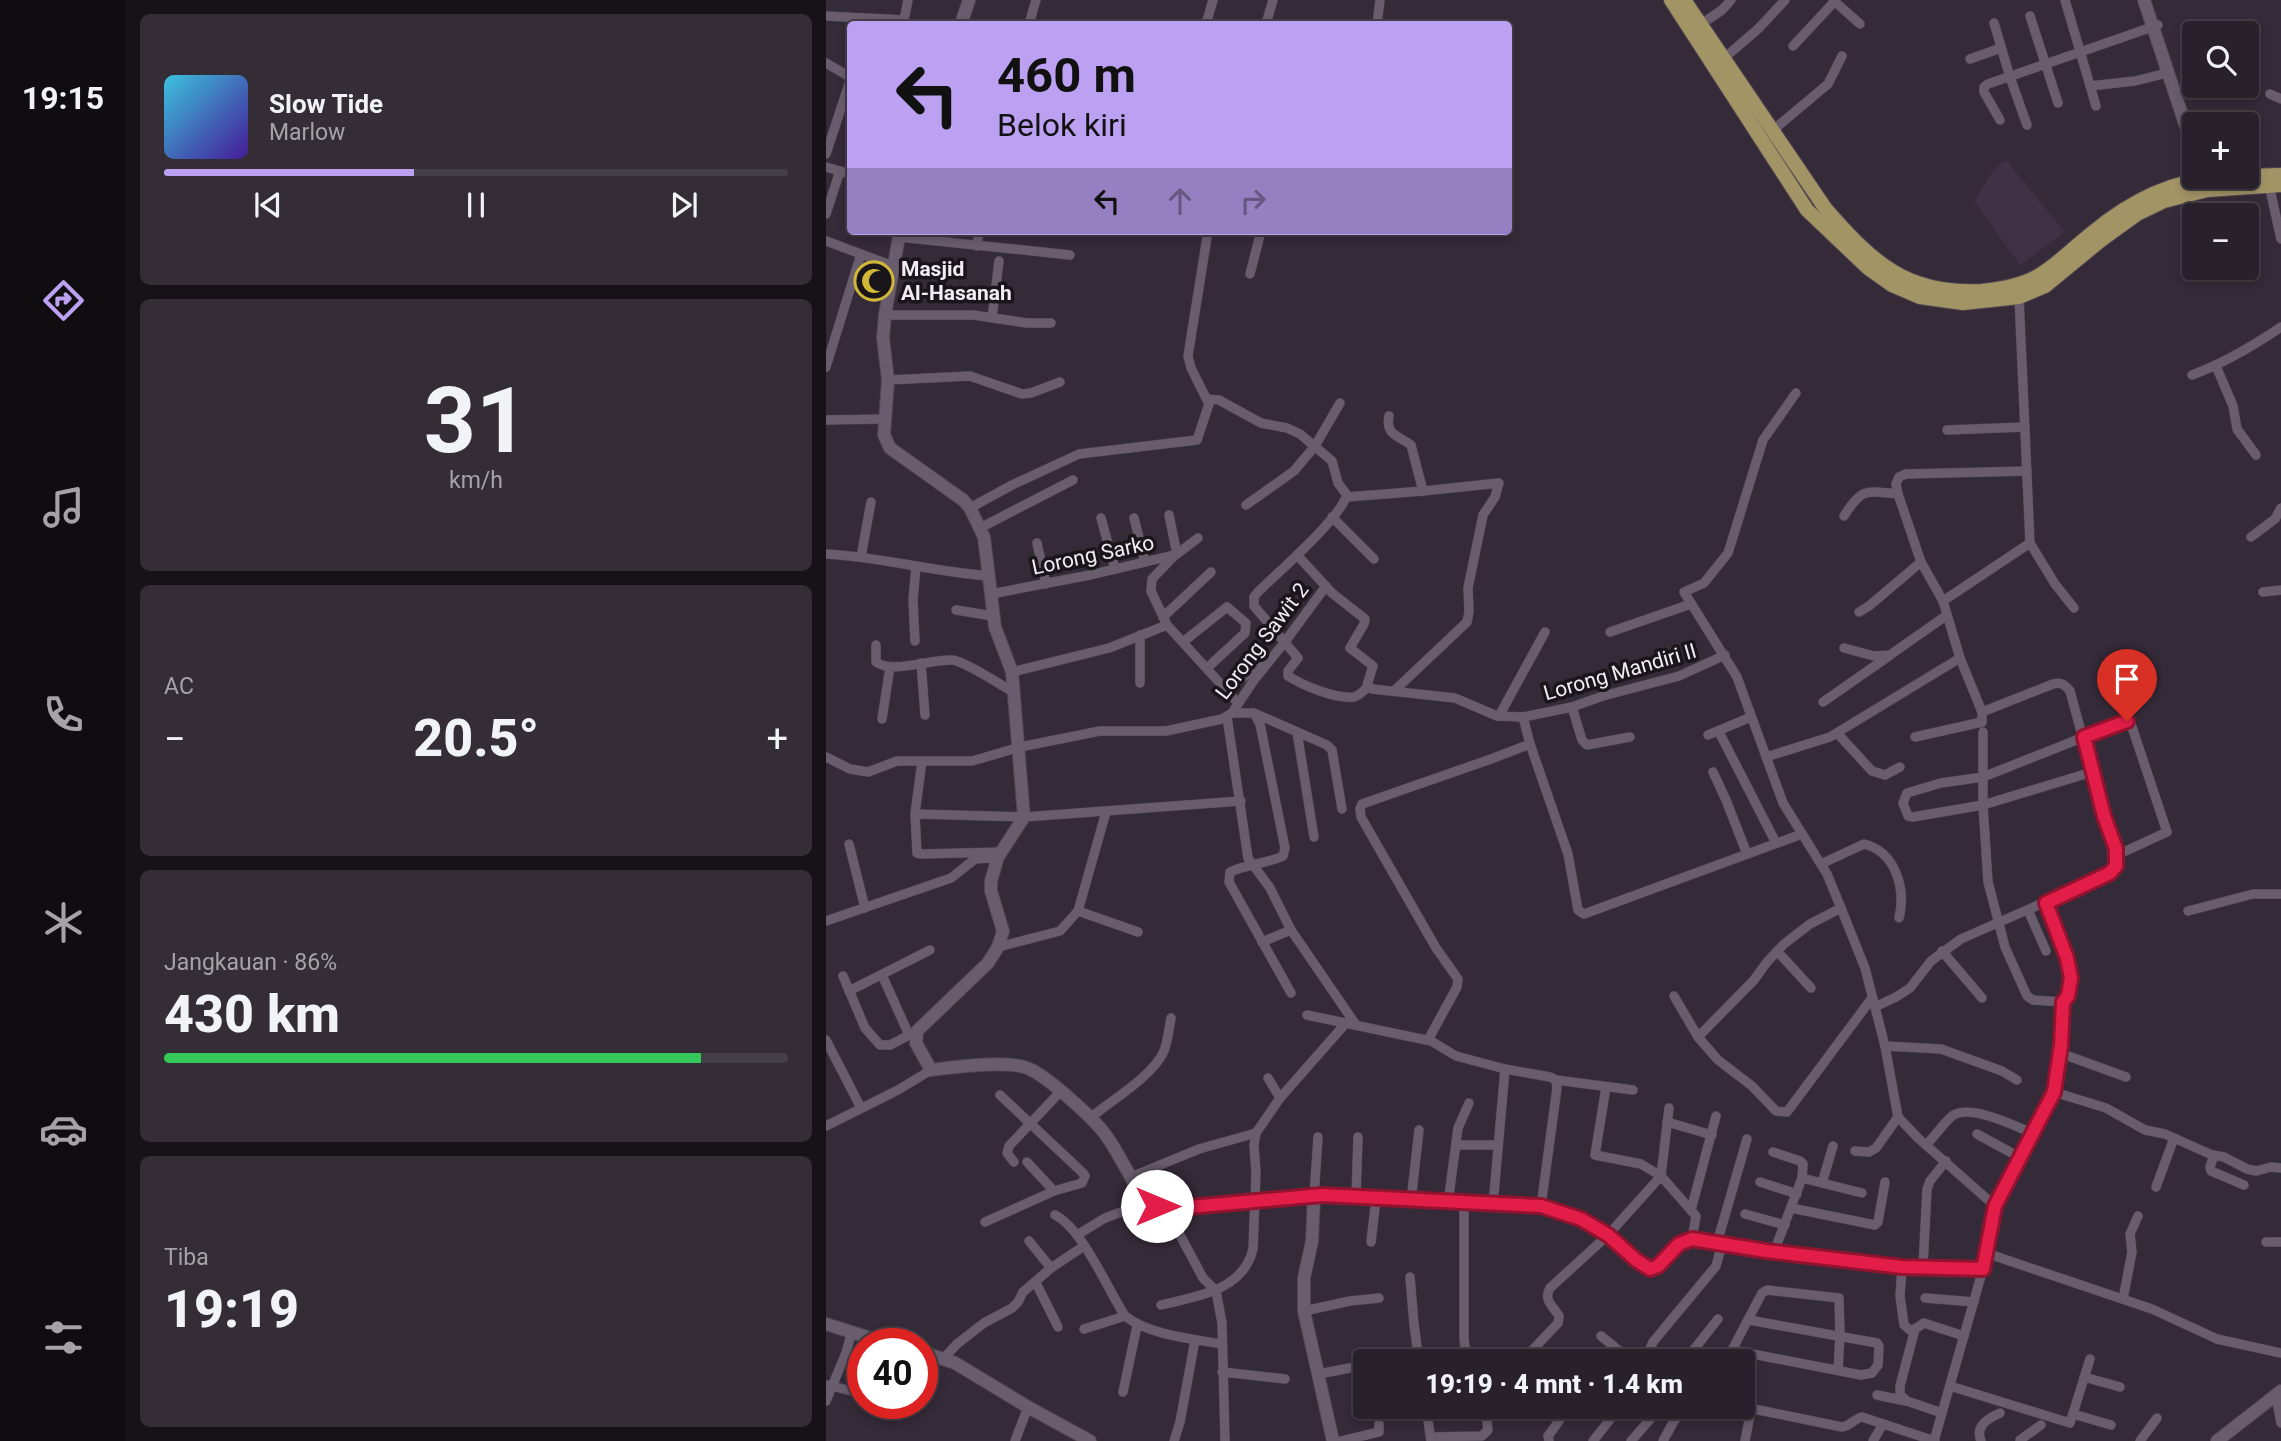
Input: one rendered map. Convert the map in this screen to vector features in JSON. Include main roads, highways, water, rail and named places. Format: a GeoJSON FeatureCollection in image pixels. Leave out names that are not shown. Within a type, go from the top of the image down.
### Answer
{"type":"FeatureCollection","features":[{"type":"Feature","properties":{"kind":"main road"},"geometry":{"type":"LineString","coordinates":[[1671,0],[1723,60],[1825,208],[1875,260],[1898,275],[1923,286],[1964,292],[2016,286],[2039,276],[2094,231],[2144,197],[2160,190],[2182,186]]}},
{"type":"Feature","properties":{"kind":"main road"},"geometry":{"type":"LineString","coordinates":[[1684,0],[1702,35],[1807,210],[1868,268],[1892,285],[1920,297],[1964,303],[2019,297],[2045,286],[2101,240],[2137,215],[2190,189]]}},
{"type":"Feature","properties":{"kind":"main road"},"geometry":{"type":"LineString","coordinates":[[2259,178],[2277,181]]}},
{"type":"Feature","properties":{"kind":"main road"},"geometry":{"type":"LineString","coordinates":[[2259,181],[2277,181]]}},
{"type":"Feature","properties":{"kind":"place","name":"Masjid Al-Hasanah"},"geometry":{"type":"Point","coordinates":[874,281]}}]}
